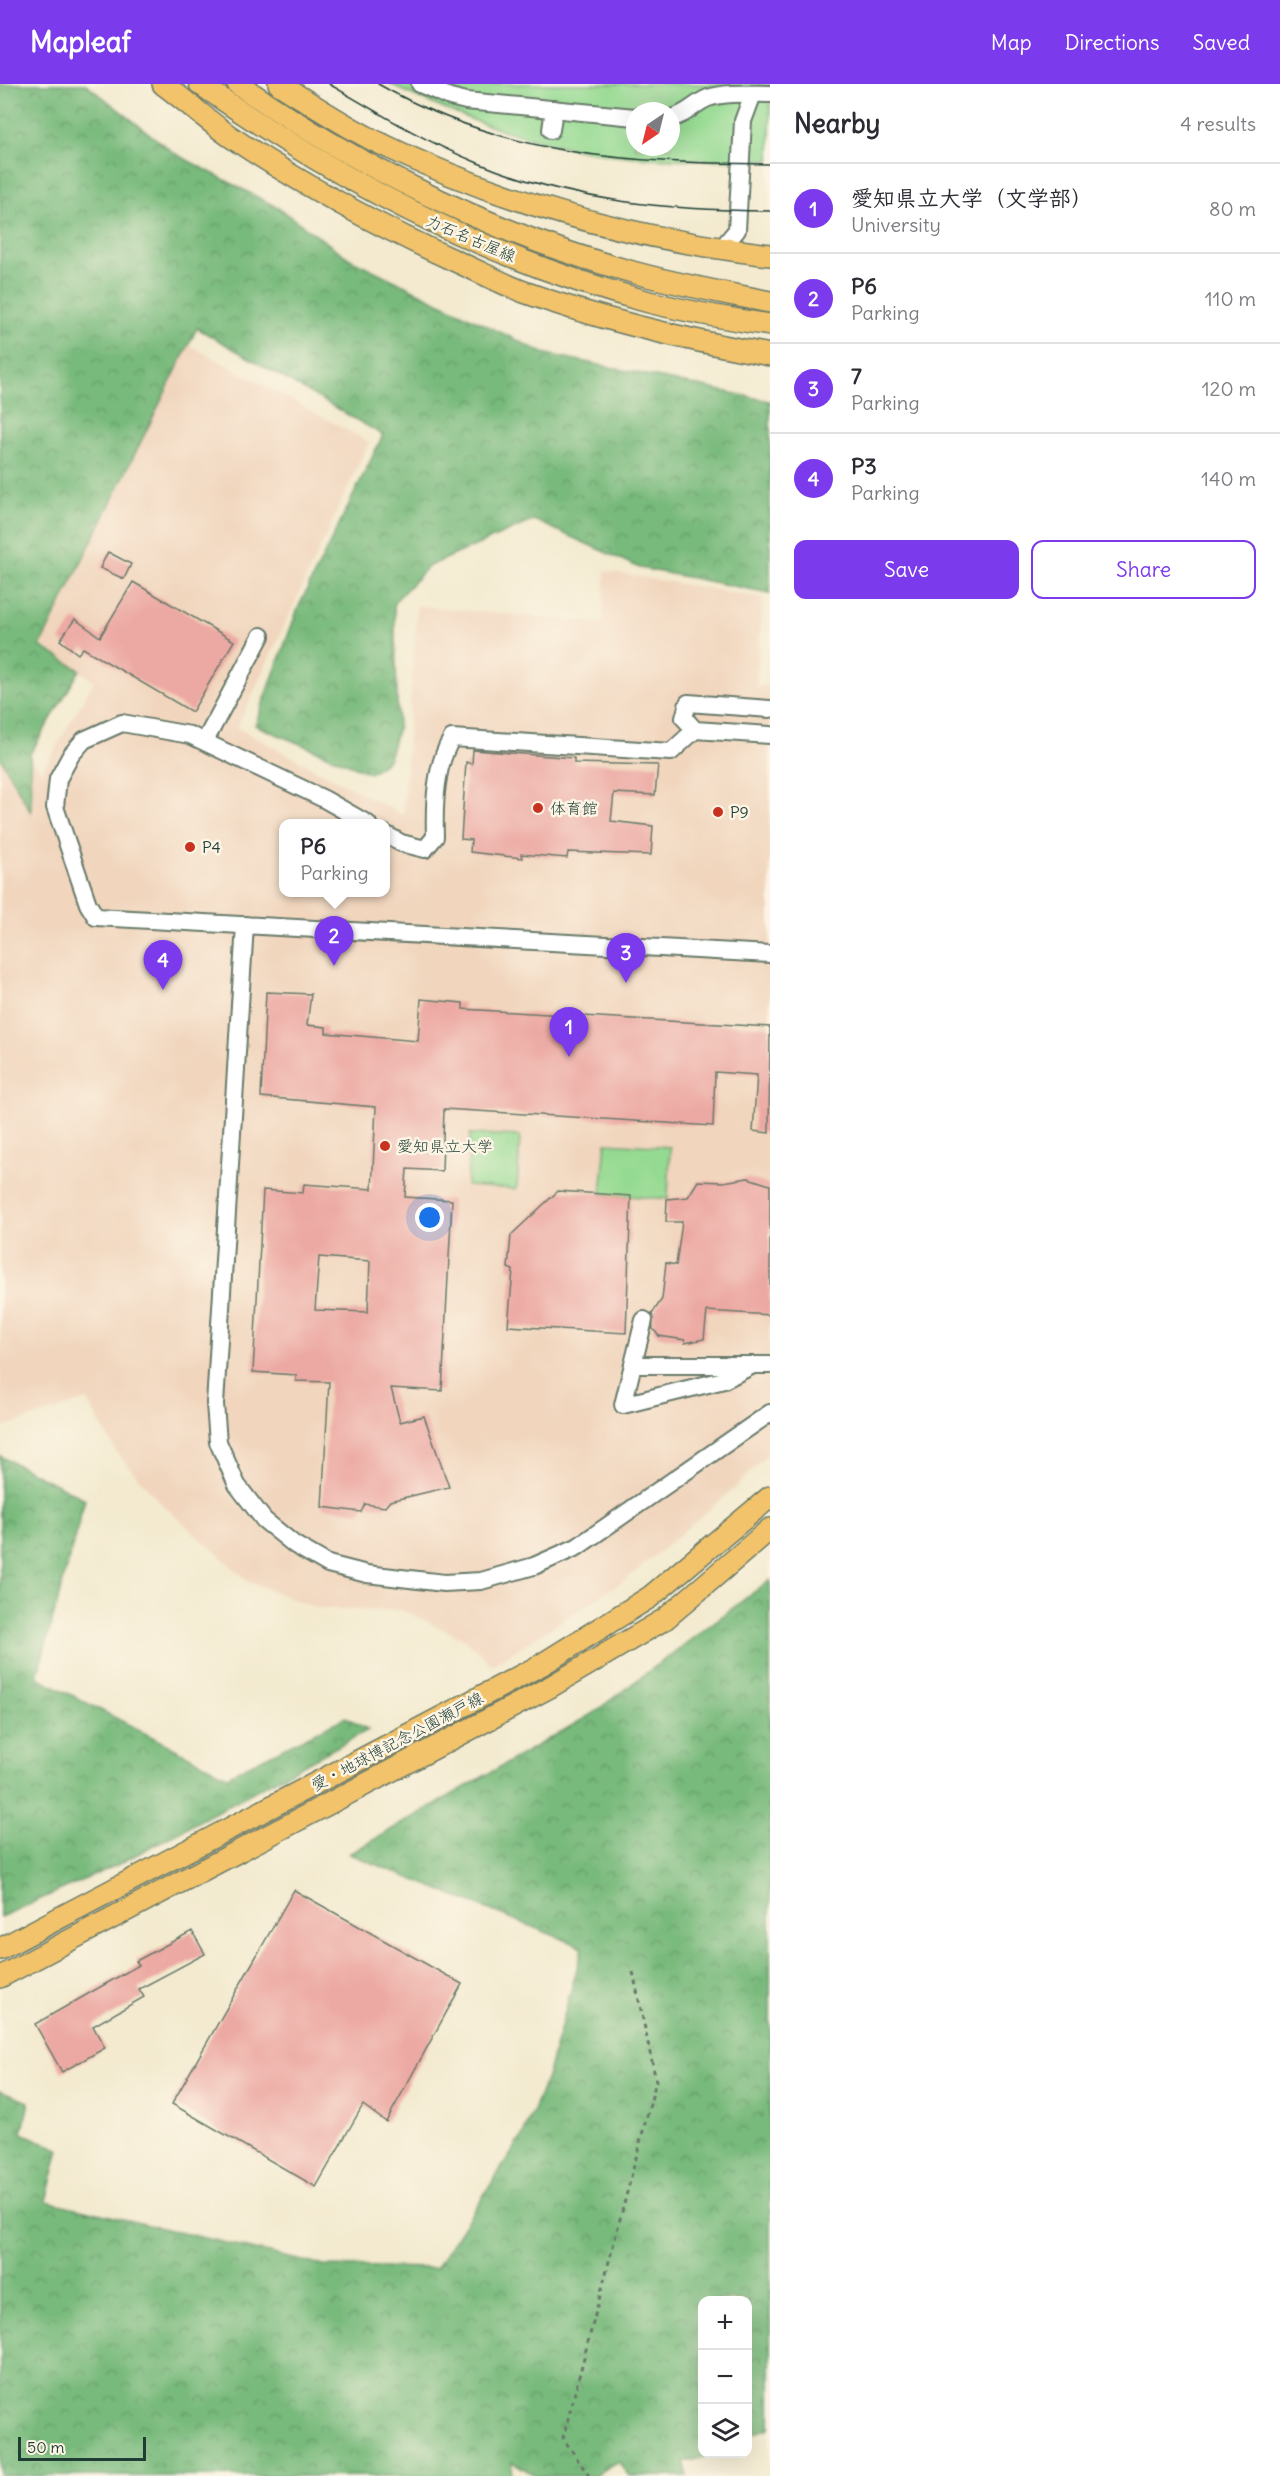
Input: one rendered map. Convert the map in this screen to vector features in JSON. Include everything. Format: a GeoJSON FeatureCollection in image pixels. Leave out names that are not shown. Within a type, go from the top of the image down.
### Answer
{"type":"FeatureCollection","features":[{"type":"Feature","properties":{"kind":"main road"},"geometry":{"type":"LineString","coordinates":[[163,84],[230,136],[322,194],[378,225],[460,263],[523,291],[600,316],[684,340],[770,355]]}},
{"type":"Feature","properties":{"kind":"main road","name":"力石名古屋線"},"geometry":{"type":"LineString","coordinates":[[200,84],[300,152],[432,223],[500,253],[649,302],[770,326]]}},
{"type":"Feature","properties":{"kind":"main road","name":"力石名古屋線"},"geometry":{"type":"LineString","coordinates":[[238,84],[343,151],[433,197],[507,228],[575,254],[637,273],[770,302]]}},
{"type":"Feature","properties":{"kind":"main road"},"geometry":{"type":"LineString","coordinates":[[279,84],[371,140],[501,196],[638,235],[770,255]]}},
{"type":"Feature","properties":{"kind":"main road","name":"愛・地球博記念公園瀬戸線"},"geometry":{"type":"LineString","coordinates":[[0,1949],[541,1665],[650,1598],[770,1497]]}},
{"type":"Feature","properties":{"kind":"main road","name":"愛・地球博記念公園瀬戸線"},"geometry":{"type":"LineString","coordinates":[[0,1977],[559,1681],[665,1619],[770,1529]]}},
{"type":"Feature","properties":{"kind":"lane"},"geometry":{"type":"LineString","coordinates":[[420,84],[458,99],[626,116]]}},
{"type":"Feature","properties":{"kind":"lane"},"geometry":{"type":"LineString","coordinates":[[721,249],[737,230],[743,121],[753,94]]}},
{"type":"Feature","properties":{"kind":"lane"},"geometry":{"type":"LineString","coordinates":[[680,115],[691,111],[706,99],[770,94]]}},
{"type":"Feature","properties":{"kind":"lane"},"geometry":{"type":"LineString","coordinates":[[551,130],[554,109]]}},
{"type":"Feature","properties":{"kind":"lane"},"geometry":{"type":"LineString","coordinates":[[205,741],[261,636]]}},
{"type":"Feature","properties":{"kind":"lane"},"geometry":{"type":"LineString","coordinates":[[770,709],[688,703],[684,718],[695,730],[770,735]]}},
{"type":"Feature","properties":{"kind":"lane"},"geometry":{"type":"LineString","coordinates":[[359,819],[324,799],[205,741],[190,735],[122,723],[101,730],[84,740],[71,755],[58,779],[55,807],[88,904],[96,917],[770,954]]}},
{"type":"Feature","properties":{"kind":"lane"},"geometry":{"type":"LineString","coordinates":[[390,837],[401,843],[425,849],[435,837],[434,815],[443,752],[452,738],[671,752],[695,730]]}},
{"type":"Feature","properties":{"kind":"lane"},"geometry":{"type":"LineString","coordinates":[[245,925],[215,1404],[218,1442],[237,1485],[264,1520],[295,1545],[328,1564],[367,1574],[444,1583],[481,1581],[534,1566],[577,1547],[770,1413]]}},
{"type":"Feature","properties":{"kind":"lane"},"geometry":{"type":"LineString","coordinates":[[644,1320],[623,1405],[724,1380],[762,1365]]}},
{"type":"Feature","properties":{"kind":"lane"},"geometry":{"type":"LineString","coordinates":[[633,1365],[762,1365]]}},
{"type":"Feature","properties":{"kind":"path"},"geometry":{"type":"LineString","coordinates":[[589,2476],[563,2438],[656,2081],[633,1972]]}},
{"type":"Feature","properties":{"kind":"shaded area","name":"愛知県立大学"},"geometry":{"type":"Polygon","coordinates":[[[178,339],[369,442],[237,728],[403,815],[417,606],[603,623],[605,571],[763,598],[756,687],[770,685],[770,1451],[737,1486],[628,1578],[492,1665],[466,1640],[402,1610],[316,1608],[249,1582],[160,1502],[117,1453],[87,1400],[0,1428],[0,725],[42,772],[94,681],[31,637],[178,339]]]}},
{"type":"Feature","properties":{"kind":"green space"},"geometry":{"type":"Polygon","coordinates":[[[0,84],[86,84],[174,153],[278,208],[350,259],[543,353],[770,401],[770,593],[640,568],[534,520],[429,566],[394,602],[398,727],[389,759],[370,773],[255,725],[298,608],[383,435],[197,328],[40,646],[80,670],[30,754],[31,813],[0,757],[0,84]]]}},
{"type":"Feature","properties":{"kind":"green space"},"geometry":{"type":"Polygon","coordinates":[[[390,84],[770,84],[770,160],[628,156],[680,156],[680,102],[626,102],[626,156],[585,151],[528,138],[444,109],[390,84]]]}},
{"type":"Feature","properties":{"kind":"green space"},"geometry":{"type":"Polygon","coordinates":[[[470,1134],[520,1136],[517,1189],[467,1186],[470,1134]]]}},
{"type":"Feature","properties":{"kind":"green space"},"geometry":{"type":"Polygon","coordinates":[[[606,1143],[670,1147],[668,1199],[601,1194],[606,1143]]]}},
{"type":"Feature","properties":{"kind":"green space"},"geometry":{"type":"Polygon","coordinates":[[[0,1456],[85,1499],[37,1677],[227,1776],[346,1717],[368,1730],[119,1864],[0,1917],[0,1456]]]}},
{"type":"Feature","properties":{"kind":"green space"},"geometry":{"type":"Polygon","coordinates":[[[770,1580],[770,2428],[752,2434],[752,2296],[698,2296],[698,2458],[702,2458],[684,2462],[688,2476],[629,2476],[618,2461],[593,2476],[536,2476],[513,2462],[511,2476],[0,2476],[0,2091],[29,2102],[22,2133],[59,2149],[46,2201],[324,2266],[436,2268],[522,2137],[547,2077],[583,1947],[349,1854],[592,1714],[770,1580]]]}},
{"type":"Feature","properties":{"kind":"building"},"geometry":{"type":"Polygon","coordinates":[[[108,552],[131,564],[124,579],[100,568],[108,552]]]}},
{"type":"Feature","properties":{"kind":"building"},"geometry":{"type":"Polygon","coordinates":[[[133,582],[234,641],[192,712],[83,648],[78,654],[60,640],[75,619],[100,637],[133,582]]]}},
{"type":"Feature","properties":{"kind":"building","name":"体育館"},"geometry":{"type":"Polygon","coordinates":[[[473,750],[574,758],[574,763],[658,765],[655,795],[614,793],[611,821],[653,826],[651,855],[568,852],[567,858],[521,854],[522,858],[470,852],[471,840],[461,839],[466,762],[472,764],[473,750]]]}},
{"type":"Feature","properties":{"kind":"building"},"geometry":{"type":"Polygon","coordinates":[[[266,992],[311,994],[307,1025],[326,1027],[326,1033],[418,1041],[421,999],[463,1003],[463,1009],[770,1027],[769,1133],[753,1131],[757,1075],[715,1072],[713,1126],[444,1109],[442,1171],[407,1169],[405,1197],[452,1200],[442,1391],[391,1388],[400,1422],[424,1416],[449,1487],[390,1501],[385,1507],[365,1504],[361,1512],[322,1507],[329,1382],[296,1381],[296,1375],[253,1372],[263,1190],[303,1193],[304,1184],[372,1189],[376,1107],[261,1097],[266,992]],[[319,1257],[315,1310],[368,1312],[370,1261],[319,1257]]]}},
{"type":"Feature","properties":{"kind":"building"},"geometry":{"type":"Polygon","coordinates":[[[748,1178],[770,1185],[770,1315],[707,1311],[704,1339],[685,1343],[685,1340],[659,1336],[653,1329],[652,1314],[662,1299],[666,1263],[676,1265],[682,1222],[666,1222],[667,1199],[688,1197],[698,1181],[723,1182],[748,1178]]]}},
{"type":"Feature","properties":{"kind":"building"},"geometry":{"type":"Polygon","coordinates":[[[558,1191],[631,1196],[626,1333],[508,1326],[513,1270],[508,1268],[511,1235],[558,1191]]]}},
{"type":"Feature","properties":{"kind":"building"},"geometry":{"type":"Polygon","coordinates":[[[294,1890],[462,1984],[386,2122],[363,2105],[316,2187],[172,2104],[294,1890]]]}},
{"type":"Feature","properties":{"kind":"building"},"geometry":{"type":"Polygon","coordinates":[[[192,1931],[205,1954],[139,1989],[144,1997],[93,2026],[105,2048],[62,2072],[35,2024],[139,1965],[136,1961],[192,1931]]]}},
{"type":"Feature","properties":{"kind":"tram line"},"geometry":{"type":"LineString","coordinates":[[329,84],[402,126],[459,155],[549,187],[658,206],[770,211]]}},
{"type":"Feature","properties":{"kind":"tram line"},"geometry":{"type":"LineString","coordinates":[[378,84],[426,108],[473,127],[521,141],[568,151],[666,161],[770,164]]}},
{"type":"Feature","properties":{"kind":"place","name":"体育館"},"geometry":{"type":"Point","coordinates":[538,808]}},
{"type":"Feature","properties":{"kind":"place","name":"P9"},"geometry":{"type":"Point","coordinates":[718,812]}},
{"type":"Feature","properties":{"kind":"place","name":"P4"},"geometry":{"type":"Point","coordinates":[190,847]}},
{"type":"Feature","properties":{"kind":"place","name":"P6"},"geometry":{"type":"Point","coordinates":[334,966]}},
{"type":"Feature","properties":{"kind":"place","name":"7"},"geometry":{"type":"Point","coordinates":[626,983]}},
{"type":"Feature","properties":{"kind":"place","name":"P3"},"geometry":{"type":"Point","coordinates":[163,990]}},
{"type":"Feature","properties":{"kind":"place","name":"愛知県立大学（文学部）"},"geometry":{"type":"Point","coordinates":[569,1057]}},
{"type":"Feature","properties":{"kind":"place","name":"愛知県立大学"},"geometry":{"type":"Point","coordinates":[385,1146]}}]}
